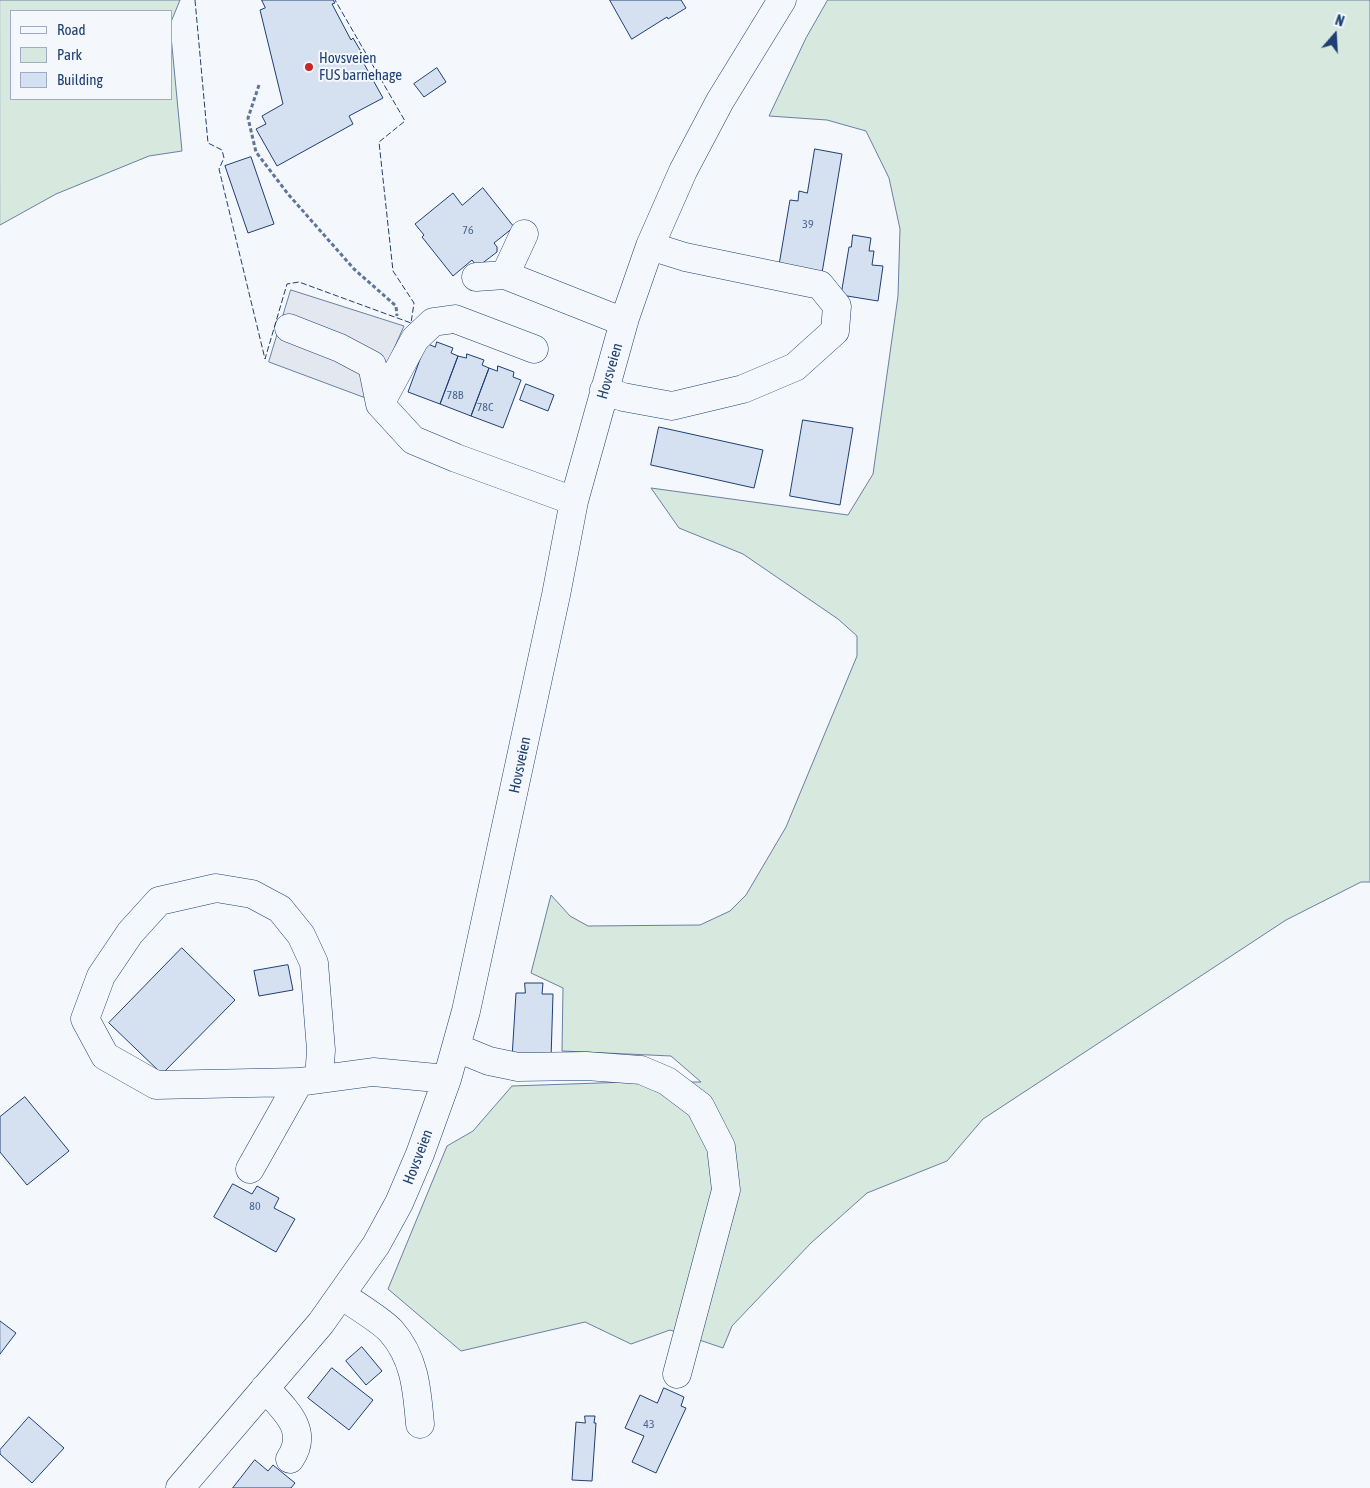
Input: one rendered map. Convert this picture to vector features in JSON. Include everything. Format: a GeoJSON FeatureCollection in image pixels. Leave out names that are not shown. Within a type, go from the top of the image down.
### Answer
{"type":"FeatureCollection","features":[{"type":"Feature","properties":{"kind":"street","name":"Hovsveien"},"geometry":{"type":"LineString","coordinates":[[180,1488],[321,1323],[376,1245],[400,1204],[420,1154],[457,1048],[519,770],[574,501],[624,322],[650,246],[683,171],[720,101],[782,0]]}},
{"type":"Feature","properties":{"kind":"street"},"geometry":{"type":"LineString","coordinates":[[505,275],[524,234]]}},
{"type":"Feature","properties":{"kind":"street"},"geometry":{"type":"LineString","coordinates":[[604,390],[623,397],[672,406],[743,389],[795,367],[835,331],[837,306],[820,285],[685,257],[650,246]]}},
{"type":"Feature","properties":{"kind":"street"},"geometry":{"type":"LineString","coordinates":[[476,277],[505,275],[624,322]]}},
{"type":"Feature","properties":{"kind":"street"},"geometry":{"type":"LineString","coordinates":[[380,404],[415,340],[433,322],[455,319],[534,349]]}},
{"type":"Feature","properties":{"kind":"street"},"geometry":{"type":"LineString","coordinates":[[289,328],[340,348],[372,365],[380,404],[413,440],[456,458],[574,501]]}},
{"type":"Feature","properties":{"kind":"street"},"geometry":{"type":"LineString","coordinates":[[250,1169],[309,1081],[321,1050],[314,963],[301,935],[280,909],[252,894],[216,888],[159,901],[130,933],[101,976],[85,1019],[105,1056],[156,1085],[309,1081],[373,1072],[447,1080]]}},
{"type":"Feature","properties":{"kind":"street"},"geometry":{"type":"LineString","coordinates":[[457,1048],[489,1061],[518,1067],[586,1066],[641,1070],[667,1081],[700,1106],[721,1147],[726,1190],[677,1374]]}},
{"type":"Feature","properties":{"kind":"street"},"geometry":{"type":"LineString","coordinates":[[341,1295],[390,1330],[407,1353],[417,1388],[420,1424]]}},
{"type":"Feature","properties":{"kind":"street"},"geometry":{"type":"LineString","coordinates":[[265,1388],[287,1413],[298,1430],[296,1450],[290,1459]]}},
{"type":"Feature","properties":{"kind":"path"},"geometry":{"type":"LineString","coordinates":[[259,85],[248,118],[256,152],[288,194],[354,269],[396,306],[398,318]]}},
{"type":"Feature","properties":{"kind":"green space"},"geometry":{"type":"Polygon","coordinates":[[[0,0],[180,0],[172,20],[172,10],[10,10],[10,100],[172,100],[172,46],[182,151],[149,156],[56,194],[0,225],[0,0]]]}},
{"type":"Feature","properties":{"kind":"green space"},"geometry":{"type":"Polygon","coordinates":[[[828,0],[1370,0],[1370,882],[1361,882],[1286,920],[983,1119],[947,1161],[867,1193],[811,1243],[732,1326],[723,1348],[670,1330],[631,1344],[585,1322],[461,1351],[388,1289],[447,1146],[473,1131],[512,1086],[628,1082],[701,1082],[671,1056],[562,1051],[563,988],[531,973],[551,895],[570,916],[588,926],[700,925],[730,911],[746,895],[786,827],[857,656],[857,636],[838,619],[743,554],[679,528],[651,488],[848,515],[873,474],[898,296],[900,229],[889,178],[866,131],[827,120],[769,116],[806,38],[828,0]]]}},
{"type":"Feature","properties":{"kind":"shaded area"},"geometry":{"type":"Polygon","coordinates":[[[291,290],[404,326],[371,400],[269,362],[291,290]]]}},
{"type":"Feature","properties":{"kind":"building"},"geometry":{"type":"Polygon","coordinates":[[[262,0],[333,0],[335,3],[332,4],[351,40],[353,38],[366,60],[363,62],[383,98],[349,116],[353,124],[277,166],[256,129],[266,124],[262,116],[283,104],[260,10],[265,8],[262,0]]]}},
{"type":"Feature","properties":{"kind":"building"},"geometry":{"type":"Polygon","coordinates":[[[610,0],[681,0],[686,8],[668,19],[667,17],[632,39],[610,0]]]}},
{"type":"Feature","properties":{"kind":"building"},"geometry":{"type":"Polygon","coordinates":[[[437,68],[446,82],[424,97],[414,84],[437,68]]]}},
{"type":"Feature","properties":{"kind":"building"},"geometry":{"type":"Polygon","coordinates":[[[815,149],[842,154],[822,273],[779,265],[790,200],[798,201],[799,191],[807,193],[815,149]]]}},
{"type":"Feature","properties":{"kind":"building"},"geometry":{"type":"Polygon","coordinates":[[[251,157],[274,224],[248,233],[225,166],[251,157]]]}},
{"type":"Feature","properties":{"kind":"building"},"geometry":{"type":"Polygon","coordinates":[[[483,188],[514,227],[494,243],[497,247],[497,252],[480,265],[475,264],[472,260],[453,276],[422,237],[424,235],[415,224],[453,193],[462,205],[483,188]]]}},
{"type":"Feature","properties":{"kind":"building"},"geometry":{"type":"Polygon","coordinates":[[[853,235],[871,238],[869,251],[874,251],[872,265],[883,266],[878,301],[841,295],[849,247],[851,247],[853,235]]]}},
{"type":"Feature","properties":{"kind":"building"},"geometry":{"type":"Polygon","coordinates":[[[437,342],[453,348],[451,353],[458,356],[440,404],[408,392],[426,343],[435,347],[437,342]]]}},
{"type":"Feature","properties":{"kind":"building"},"geometry":{"type":"Polygon","coordinates":[[[467,354],[484,360],[482,365],[489,368],[471,416],[440,404],[458,356],[466,358],[467,354]]]}},
{"type":"Feature","properties":{"kind":"building"},"geometry":{"type":"Polygon","coordinates":[[[498,366],[514,372],[513,377],[521,380],[503,428],[471,416],[489,368],[497,371],[498,366]]]}},
{"type":"Feature","properties":{"kind":"building"},"geometry":{"type":"Polygon","coordinates":[[[526,384],[554,395],[548,411],[520,400],[526,384]]]}},
{"type":"Feature","properties":{"kind":"building"},"geometry":{"type":"Polygon","coordinates":[[[803,420],[853,428],[840,505],[790,496],[803,420]]]}},
{"type":"Feature","properties":{"kind":"building"},"geometry":{"type":"Polygon","coordinates":[[[659,427],[763,450],[754,488],[651,465],[659,427]]]}},
{"type":"Feature","properties":{"kind":"building"},"geometry":{"type":"Polygon","coordinates":[[[182,948],[235,1000],[162,1074],[109,1023],[182,948]]]}},
{"type":"Feature","properties":{"kind":"building"},"geometry":{"type":"Polygon","coordinates":[[[288,965],[293,990],[259,996],[254,971],[288,965]]]}},
{"type":"Feature","properties":{"kind":"building"},"geometry":{"type":"Polygon","coordinates":[[[525,983],[543,983],[542,994],[553,994],[551,1059],[512,1058],[516,993],[525,993],[525,983]]]}},
{"type":"Feature","properties":{"kind":"building"},"geometry":{"type":"Polygon","coordinates":[[[25,1097],[69,1151],[27,1185],[0,1152],[0,1117],[25,1097]]]}},
{"type":"Feature","properties":{"kind":"building"},"geometry":{"type":"Polygon","coordinates":[[[233,1184],[252,1194],[257,1186],[279,1198],[274,1208],[295,1219],[276,1252],[214,1217],[233,1184]]]}},
{"type":"Feature","properties":{"kind":"building"},"geometry":{"type":"Polygon","coordinates":[[[0,1321],[16,1333],[0,1354],[0,1321]]]}},
{"type":"Feature","properties":{"kind":"building"},"geometry":{"type":"Polygon","coordinates":[[[362,1347],[382,1371],[366,1385],[346,1361],[362,1347]]]}},
{"type":"Feature","properties":{"kind":"building"},"geometry":{"type":"Polygon","coordinates":[[[332,1368],[373,1400],[349,1430],[308,1398],[332,1368]]]}},
{"type":"Feature","properties":{"kind":"building"},"geometry":{"type":"Polygon","coordinates":[[[664,1388],[684,1397],[681,1406],[686,1408],[656,1473],[632,1462],[644,1436],[625,1428],[640,1395],[657,1403],[664,1388]]]}},
{"type":"Feature","properties":{"kind":"building"},"geometry":{"type":"Polygon","coordinates":[[[585,1416],[595,1416],[594,1423],[596,1423],[592,1481],[572,1480],[576,1422],[585,1423],[585,1416]]]}},
{"type":"Feature","properties":{"kind":"building"},"geometry":{"type":"Polygon","coordinates":[[[29,1417],[64,1448],[32,1483],[0,1454],[0,1450],[29,1417]]]}},
{"type":"Feature","properties":{"kind":"building"},"geometry":{"type":"Polygon","coordinates":[[[255,1460],[268,1471],[273,1465],[295,1483],[291,1488],[233,1488],[255,1460]]]}},
{"type":"Feature","properties":{"kind":"fence"},"geometry":{"type":"LineString","coordinates":[[195,0],[208,143],[222,150],[224,158],[219,169],[265,359],[287,284],[299,282],[411,323],[414,303],[393,271],[379,142],[405,121],[335,0]]}},
{"type":"Feature","properties":{"kind":"place","name":"Hovsveien FUS barnehage"},"geometry":{"type":"Point","coordinates":[309,67]}}]}
